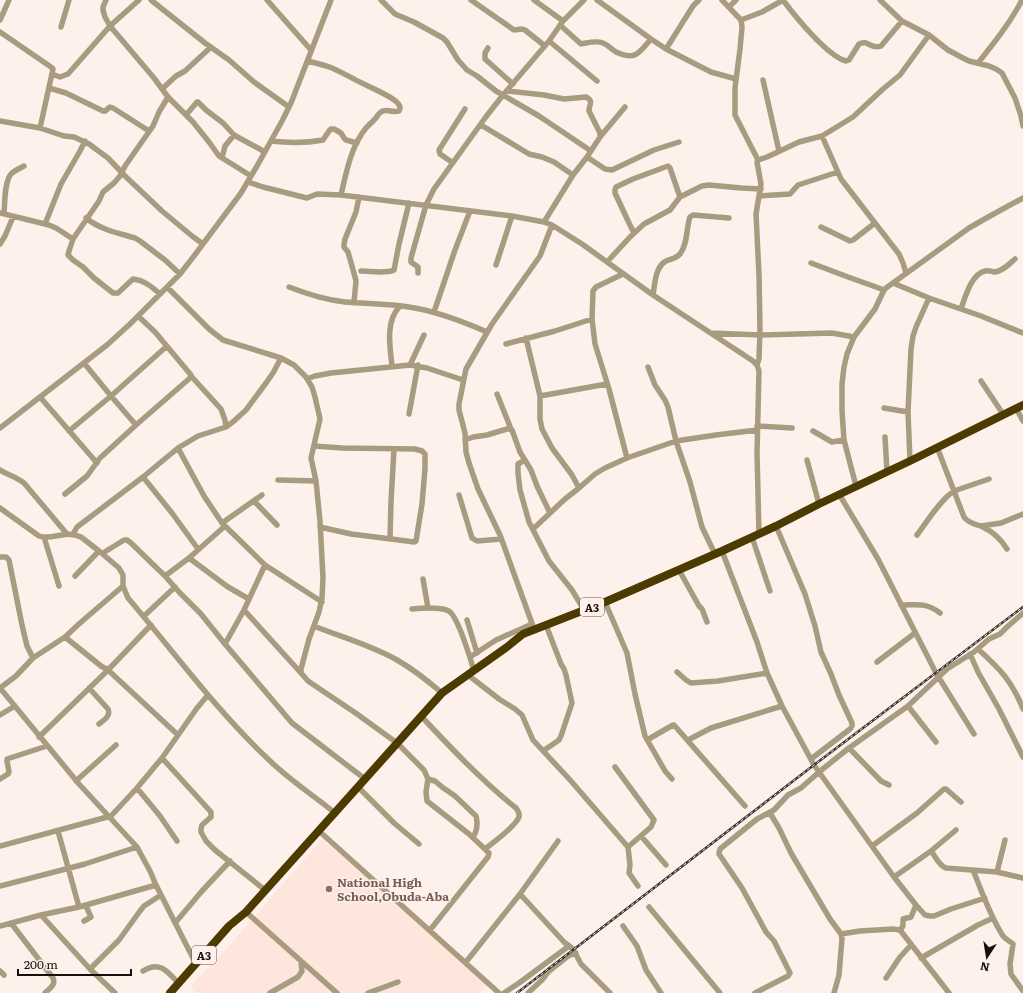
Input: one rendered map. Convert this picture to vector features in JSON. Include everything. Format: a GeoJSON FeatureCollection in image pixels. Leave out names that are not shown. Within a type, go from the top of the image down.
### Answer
{"type":"FeatureCollection","features":[{"type":"Feature","properties":{"kind":"highway","name":"A3"},"geometry":{"type":"LineString","coordinates":[[176,993],[265,890],[442,693],[507,647],[533,626],[546,625],[605,602],[719,552],[776,526],[1020,406]]}},
{"type":"Feature","properties":{"kind":"highway","name":"A3"},"geometry":{"type":"LineString","coordinates":[[170,993],[229,926],[243,915]]}},
{"type":"Feature","properties":{"kind":"street"},"geometry":{"type":"LineString","coordinates":[[0,20],[9,0]]}},
{"type":"Feature","properties":{"kind":"street"},"geometry":{"type":"LineString","coordinates":[[61,27],[68,0]]}},
{"type":"Feature","properties":{"kind":"street"},"geometry":{"type":"LineString","coordinates":[[106,0],[103,10],[110,26],[168,97],[186,115],[209,142],[216,153],[249,179],[263,187],[307,198],[317,194],[341,195],[512,216],[544,222],[552,225],[582,244],[653,295],[753,361],[757,365],[759,371],[756,535],[770,591]]}},
{"type":"Feature","properties":{"kind":"street"},"geometry":{"type":"LineString","coordinates":[[52,74],[63,77],[68,74],[110,26],[138,0]]}},
{"type":"Feature","properties":{"kind":"street"},"geometry":{"type":"LineString","coordinates":[[151,0],[229,60],[254,82],[289,107]]}},
{"type":"Feature","properties":{"kind":"street"},"geometry":{"type":"LineString","coordinates":[[267,0],[312,50]]}},
{"type":"Feature","properties":{"kind":"street"},"geometry":{"type":"LineString","coordinates":[[0,428],[107,345],[180,274],[236,200],[265,152],[289,107],[331,0]]}},
{"type":"Feature","properties":{"kind":"street"},"geometry":{"type":"LineString","coordinates":[[381,0],[395,14],[414,22],[443,38],[467,70],[539,116],[589,154],[605,169],[612,170],[654,150],[679,142]]}},
{"type":"Feature","properties":{"kind":"street"},"geometry":{"type":"LineString","coordinates":[[470,0],[514,30],[525,30],[547,44],[597,81]]}},
{"type":"Feature","properties":{"kind":"street"},"geometry":{"type":"LineString","coordinates":[[534,0],[562,23],[581,44],[596,42],[602,43],[608,45],[616,52],[634,56],[638,54],[651,39]]}},
{"type":"Feature","properties":{"kind":"street"},"geometry":{"type":"LineString","coordinates":[[418,273],[418,268],[411,261],[426,205],[434,188],[505,93],[547,44],[562,23],[584,0]]}},
{"type":"Feature","properties":{"kind":"street"},"geometry":{"type":"LineString","coordinates":[[597,0],[666,49],[711,72],[736,78]]}},
{"type":"Feature","properties":{"kind":"street"},"geometry":{"type":"LineString","coordinates":[[666,49],[693,6],[699,0]]}},
{"type":"Feature","properties":{"kind":"street"},"geometry":{"type":"LineString","coordinates":[[722,0],[741,20],[742,27],[735,88],[735,116],[758,160],[757,162],[762,184],[756,214],[760,335],[759,359],[757,365]]}},
{"type":"Feature","properties":{"kind":"street"},"geometry":{"type":"LineString","coordinates":[[729,7],[736,0]]}},
{"type":"Feature","properties":{"kind":"street"},"geometry":{"type":"LineString","coordinates":[[741,20],[762,12],[783,0],[820,43],[833,54],[846,62],[849,60],[859,44],[865,42],[877,48],[881,46],[902,21]]}},
{"type":"Feature","properties":{"kind":"street"},"geometry":{"type":"LineString","coordinates":[[880,0],[902,21],[929,35],[948,50],[968,61],[989,66],[1002,73],[1015,98],[1023,126]]}},
{"type":"Feature","properties":{"kind":"street"},"geometry":{"type":"LineString","coordinates":[[978,63],[999,37],[1022,0]]}},
{"type":"Feature","properties":{"kind":"street"},"geometry":{"type":"LineString","coordinates":[[0,32],[51,67],[53,70],[40,128]]}},
{"type":"Feature","properties":{"kind":"street"},"geometry":{"type":"LineString","coordinates":[[758,160],[799,142],[822,136],[853,117],[900,75],[929,35]]}},
{"type":"Feature","properties":{"kind":"street"},"geometry":{"type":"LineString","coordinates":[[162,88],[176,76],[185,71],[211,47]]}},
{"type":"Feature","properties":{"kind":"street"},"geometry":{"type":"LineString","coordinates":[[488,48],[485,53],[485,59],[513,84]]}},
{"type":"Feature","properties":{"kind":"street"},"geometry":{"type":"LineString","coordinates":[[308,60],[338,71],[382,93],[400,105],[399,111],[396,112],[386,110],[379,113],[365,129],[357,143],[348,166],[341,195]]}},
{"type":"Feature","properties":{"kind":"street"},"geometry":{"type":"LineString","coordinates":[[763,80],[779,151]]}},
{"type":"Feature","properties":{"kind":"street"},"geometry":{"type":"LineString","coordinates":[[49,88],[66,93],[103,111],[110,107],[113,108],[149,131]]}},
{"type":"Feature","properties":{"kind":"street"},"geometry":{"type":"LineString","coordinates":[[505,93],[544,95],[564,99],[586,97],[591,102],[589,111],[600,133],[600,137]]}},
{"type":"Feature","properties":{"kind":"street"},"geometry":{"type":"LineString","coordinates":[[160,294],[145,283],[133,279],[118,293],[113,293],[68,255],[73,239],[86,218],[99,201],[103,192],[114,182],[153,126],[168,97]]}},
{"type":"Feature","properties":{"kind":"street"},"geometry":{"type":"LineString","coordinates":[[186,115],[198,102],[223,123],[234,135],[265,152]]}},
{"type":"Feature","properties":{"kind":"street"},"geometry":{"type":"LineString","coordinates":[[544,222],[600,137],[626,107]]}},
{"type":"Feature","properties":{"kind":"street"},"geometry":{"type":"LineString","coordinates":[[453,163],[440,154],[439,150],[465,109]]}},
{"type":"Feature","properties":{"kind":"street"},"geometry":{"type":"LineString","coordinates":[[0,121],[40,128],[85,141],[108,158],[162,211],[203,244]]}},
{"type":"Feature","properties":{"kind":"street"},"geometry":{"type":"LineString","coordinates":[[481,125],[529,154],[554,162],[574,175]]}},
{"type":"Feature","properties":{"kind":"street"},"geometry":{"type":"LineString","coordinates":[[271,141],[298,142],[323,140],[329,131],[334,129],[341,133],[346,140],[357,143]]}},
{"type":"Feature","properties":{"kind":"street"},"geometry":{"type":"LineString","coordinates":[[222,158],[225,146],[234,135]]}},
{"type":"Feature","properties":{"kind":"street"},"geometry":{"type":"LineString","coordinates":[[822,136],[841,179],[898,254],[904,263],[906,273]]}},
{"type":"Feature","properties":{"kind":"street"},"geometry":{"type":"LineString","coordinates":[[45,224],[56,194],[85,141]]}},
{"type":"Feature","properties":{"kind":"street"},"geometry":{"type":"LineString","coordinates":[[24,166],[13,172],[9,177],[2,214],[45,224],[56,228],[73,239]]}},
{"type":"Feature","properties":{"kind":"street"},"geometry":{"type":"LineString","coordinates":[[634,233],[616,193],[616,187],[668,166],[680,197]]}},
{"type":"Feature","properties":{"kind":"street"},"geometry":{"type":"LineString","coordinates":[[760,196],[790,194],[798,185],[838,172]]}},
{"type":"Feature","properties":{"kind":"street"},"geometry":{"type":"LineString","coordinates":[[606,262],[644,224],[670,210],[680,197],[702,186],[709,185],[761,189]]}},
{"type":"Feature","properties":{"kind":"street"},"geometry":{"type":"LineString","coordinates":[[354,302],[356,281],[348,252],[344,245],[356,212],[359,197]]}},
{"type":"Feature","properties":{"kind":"street"},"geometry":{"type":"LineString","coordinates":[[856,486],[844,440],[842,411],[844,367],[847,354],[854,337],[875,309],[884,290],[893,282],[969,228],[1023,198]]}},
{"type":"Feature","properties":{"kind":"street"},"geometry":{"type":"LineString","coordinates":[[361,271],[387,272],[394,270],[409,203]]}},
{"type":"Feature","properties":{"kind":"street"},"geometry":{"type":"LineString","coordinates":[[434,312],[470,211]]}},
{"type":"Feature","properties":{"kind":"street"},"geometry":{"type":"LineString","coordinates":[[653,295],[658,269],[666,261],[679,255],[683,248],[690,217],[693,215],[729,218]]}},
{"type":"Feature","properties":{"kind":"street"},"geometry":{"type":"LineString","coordinates":[[496,265],[512,216]]}},
{"type":"Feature","properties":{"kind":"street"},"geometry":{"type":"LineString","coordinates":[[0,244],[5,236],[12,217]]}},
{"type":"Feature","properties":{"kind":"street"},"geometry":{"type":"LineString","coordinates":[[86,218],[108,230],[135,238],[165,260],[180,274]]}},
{"type":"Feature","properties":{"kind":"street"},"geometry":{"type":"LineString","coordinates":[[821,227],[850,241],[875,223]]}},
{"type":"Feature","properties":{"kind":"street"},"geometry":{"type":"LineString","coordinates":[[470,657],[496,640],[533,626],[501,538],[478,489],[466,452],[463,424],[459,406],[463,380],[466,370],[487,332],[540,256],[552,225]]}},
{"type":"Feature","properties":{"kind":"street"},"geometry":{"type":"LineString","coordinates":[[961,309],[970,285],[977,275],[988,270],[995,272],[1000,271],[1015,259]]}},
{"type":"Feature","properties":{"kind":"street"},"geometry":{"type":"LineString","coordinates":[[811,263],[884,290]]}},
{"type":"Feature","properties":{"kind":"street"},"geometry":{"type":"LineString","coordinates":[[623,274],[596,287],[593,291],[592,319],[595,344],[608,384],[628,458]]}},
{"type":"Feature","properties":{"kind":"street"},"geometry":{"type":"LineString","coordinates":[[893,282],[929,298],[981,316],[1023,333]]}},
{"type":"Feature","properties":{"kind":"street"},"geometry":{"type":"LineString","coordinates":[[167,287],[223,340],[281,358],[294,365],[301,371],[308,379],[312,387],[320,419],[311,458],[316,481],[323,578],[322,602],[305,654],[301,673]]}},
{"type":"Feature","properties":{"kind":"street"},"geometry":{"type":"LineString","coordinates":[[289,287],[316,296],[345,302],[410,307],[434,312],[487,332]]}},
{"type":"Feature","properties":{"kind":"street"},"geometry":{"type":"LineString","coordinates":[[910,461],[908,412],[911,349],[916,327],[929,298]]}},
{"type":"Feature","properties":{"kind":"street"},"geometry":{"type":"LineString","coordinates":[[392,366],[390,330],[392,318],[400,306]]}},
{"type":"Feature","properties":{"kind":"street"},"geometry":{"type":"LineString","coordinates":[[138,316],[151,328],[221,409],[226,427]]}},
{"type":"Feature","properties":{"kind":"street"},"geometry":{"type":"LineString","coordinates":[[506,344],[592,319]]}},
{"type":"Feature","properties":{"kind":"street"},"geometry":{"type":"LineString","coordinates":[[710,333],[760,335],[832,333],[854,337]]}},
{"type":"Feature","properties":{"kind":"street"},"geometry":{"type":"LineString","coordinates":[[410,365],[424,336]]}},
{"type":"Feature","properties":{"kind":"street"},"geometry":{"type":"LineString","coordinates":[[526,338],[540,396],[540,419],[542,429],[552,448],[580,488]]}},
{"type":"Feature","properties":{"kind":"street"},"geometry":{"type":"LineString","coordinates":[[69,431],[167,346]]}},
{"type":"Feature","properties":{"kind":"street"},"geometry":{"type":"LineString","coordinates":[[70,534],[77,527],[144,477],[178,448],[198,436],[226,427],[234,421],[246,410],[273,374],[281,358]]}},
{"type":"Feature","properties":{"kind":"street"},"geometry":{"type":"LineString","coordinates":[[84,363],[136,425]]}},
{"type":"Feature","properties":{"kind":"street"},"geometry":{"type":"LineString","coordinates":[[308,379],[327,374],[410,365],[418,366],[463,380]]}},
{"type":"Feature","properties":{"kind":"street"},"geometry":{"type":"LineString","coordinates":[[409,414],[418,366]]}},
{"type":"Feature","properties":{"kind":"street"},"geometry":{"type":"LineString","coordinates":[[648,367],[655,385],[668,407],[676,441],[690,482],[702,527],[719,552],[757,642],[767,673],[782,706],[818,772],[894,877],[916,906],[925,915],[934,916],[985,898]]}},
{"type":"Feature","properties":{"kind":"street"},"geometry":{"type":"LineString","coordinates":[[65,494],[87,476],[100,458],[191,376]]}},
{"type":"Feature","properties":{"kind":"street"},"geometry":{"type":"LineString","coordinates":[[981,381],[1003,414]]}},
{"type":"Feature","properties":{"kind":"street"},"geometry":{"type":"LineString","coordinates":[[540,396],[608,384]]}},
{"type":"Feature","properties":{"kind":"street"},"geometry":{"type":"LineString","coordinates":[[497,394],[513,431],[518,448],[531,470],[536,486],[550,513]]}},
{"type":"Feature","properties":{"kind":"street"},"geometry":{"type":"LineString","coordinates":[[40,397],[97,463]]}},
{"type":"Feature","properties":{"kind":"street"},"geometry":{"type":"LineString","coordinates":[[1020,406],[1023,421]]}},
{"type":"Feature","properties":{"kind":"street"},"geometry":{"type":"LineString","coordinates":[[884,408],[908,412]]}},
{"type":"Feature","properties":{"kind":"street"},"geometry":{"type":"LineString","coordinates":[[533,529],[571,494],[598,472],[628,458],[676,441],[757,428],[792,428]]}},
{"type":"Feature","properties":{"kind":"street"},"geometry":{"type":"LineString","coordinates":[[465,440],[511,429]]}},
{"type":"Feature","properties":{"kind":"street"},"geometry":{"type":"LineString","coordinates":[[812,431],[832,442],[844,440]]}},
{"type":"Feature","properties":{"kind":"street"},"geometry":{"type":"LineString","coordinates":[[885,437],[887,472]]}},
{"type":"Feature","properties":{"kind":"street"},"geometry":{"type":"LineString","coordinates":[[314,446],[415,449],[422,451],[425,454],[422,504],[417,540],[414,542],[351,534],[320,526]]}},
{"type":"Feature","properties":{"kind":"street"},"geometry":{"type":"LineString","coordinates":[[937,447],[964,517],[969,522],[991,532],[1001,540],[1006,549]]}},
{"type":"Feature","properties":{"kind":"street"},"geometry":{"type":"LineString","coordinates":[[178,448],[204,496],[223,524],[265,565],[322,602]]}},
{"type":"Feature","properties":{"kind":"street"},"geometry":{"type":"LineString","coordinates":[[390,539],[394,449]]}},
{"type":"Feature","properties":{"kind":"street"},"geometry":{"type":"LineString","coordinates":[[525,460],[518,464],[518,477],[522,499],[529,522],[549,561],[575,595],[584,610]]}},
{"type":"Feature","properties":{"kind":"street"},"geometry":{"type":"LineString","coordinates":[[807,460],[819,504]]}},
{"type":"Feature","properties":{"kind":"street"},"geometry":{"type":"LineString","coordinates":[[0,470],[6,474],[18,478],[24,483],[70,534]]}},
{"type":"Feature","properties":{"kind":"street"},"geometry":{"type":"LineString","coordinates":[[144,477],[198,549]]}},
{"type":"Feature","properties":{"kind":"street"},"geometry":{"type":"LineString","coordinates":[[917,535],[944,500],[954,491],[988,479]]}},
{"type":"Feature","properties":{"kind":"street"},"geometry":{"type":"LineString","coordinates":[[278,480],[316,481]]}},
{"type":"Feature","properties":{"kind":"street"},"geometry":{"type":"LineString","coordinates":[[839,494],[878,559],[938,677],[974,734]]}},
{"type":"Feature","properties":{"kind":"street"},"geometry":{"type":"LineString","coordinates":[[165,576],[189,558],[223,524],[262,495]]}},
{"type":"Feature","properties":{"kind":"street"},"geometry":{"type":"LineString","coordinates":[[459,495],[472,538],[477,541],[501,538]]}},
{"type":"Feature","properties":{"kind":"street"},"geometry":{"type":"LineString","coordinates":[[254,501],[276,526]]}},
{"type":"Feature","properties":{"kind":"street"},"geometry":{"type":"LineString","coordinates":[[0,508],[44,538],[70,534],[81,537],[119,568],[122,573],[123,586],[128,598],[208,695],[269,761],[335,812]]}},
{"type":"Feature","properties":{"kind":"street"},"geometry":{"type":"LineString","coordinates":[[980,526],[1001,523],[1023,514]]}},
{"type":"Feature","properties":{"kind":"street"},"geometry":{"type":"LineString","coordinates":[[776,526],[805,594],[821,652],[852,723],[850,729],[811,759]]}},
{"type":"Feature","properties":{"kind":"street"},"geometry":{"type":"LineString","coordinates":[[44,538],[59,586]]}},
{"type":"Feature","properties":{"kind":"street"},"geometry":{"type":"LineString","coordinates":[[75,576],[101,552],[126,539],[165,576],[201,614],[224,644],[292,723],[365,779]]}},
{"type":"Feature","properties":{"kind":"street"},"geometry":{"type":"LineString","coordinates":[[0,557],[6,557],[10,560],[22,625],[33,658]]}},
{"type":"Feature","properties":{"kind":"street"},"geometry":{"type":"LineString","coordinates":[[189,558],[228,587],[249,598]]}},
{"type":"Feature","properties":{"kind":"street"},"geometry":{"type":"LineString","coordinates":[[224,644],[244,610],[265,565]]}},
{"type":"Feature","properties":{"kind":"street"},"geometry":{"type":"LineString","coordinates":[[678,570],[702,609],[707,622]]}},
{"type":"Feature","properties":{"kind":"street"},"geometry":{"type":"LineString","coordinates":[[423,579],[428,608]]}},
{"type":"Feature","properties":{"kind":"street"},"geometry":{"type":"LineString","coordinates":[[123,586],[65,637],[33,658],[16,676],[0,688],[76,781],[136,847],[150,871],[196,964]]}},
{"type":"Feature","properties":{"kind":"street"},"geometry":{"type":"LineString","coordinates":[[144,616],[175,587]]}},
{"type":"Feature","properties":{"kind":"street"},"geometry":{"type":"LineString","coordinates":[[605,602],[627,653],[643,732],[665,771],[672,779]]}},
{"type":"Feature","properties":{"kind":"street"},"geometry":{"type":"LineString","coordinates":[[901,605],[928,606],[940,613]]}},
{"type":"Feature","properties":{"kind":"street"},"geometry":{"type":"LineString","coordinates":[[412,609],[428,608],[450,612],[455,619],[470,657],[471,673],[499,699],[522,715],[533,740],[572,780],[628,847],[630,865],[629,873],[638,886]]}},
{"type":"Feature","properties":{"kind":"street"},"geometry":{"type":"LineString","coordinates":[[244,610],[301,673],[302,676],[397,743],[424,770],[428,779],[426,792],[427,801],[473,837],[489,853],[488,857],[430,930]]}},
{"type":"Feature","properties":{"kind":"street"},"geometry":{"type":"LineString","coordinates":[[755,993],[788,976],[790,973],[774,941],[766,932],[742,888],[719,853],[720,849],[757,819],[770,813],[784,801],[788,795],[801,788],[818,772],[849,748],[908,706],[947,669],[978,649],[989,639],[1000,634],[1023,613]]}},
{"type":"Feature","properties":{"kind":"street"},"geometry":{"type":"LineString","coordinates":[[467,620],[477,653]]}},
{"type":"Feature","properties":{"kind":"street"},"geometry":{"type":"LineString","coordinates":[[543,751],[559,740],[572,703],[564,670],[546,625]]}},
{"type":"Feature","properties":{"kind":"street"},"geometry":{"type":"LineString","coordinates":[[39,737],[151,626]]}},
{"type":"Feature","properties":{"kind":"street"},"geometry":{"type":"LineString","coordinates":[[314,626],[380,651],[396,659],[417,673],[442,693]]}},
{"type":"Feature","properties":{"kind":"street"},"geometry":{"type":"LineString","coordinates":[[876,662],[915,634]]}},
{"type":"Feature","properties":{"kind":"street"},"geometry":{"type":"LineString","coordinates":[[65,637],[108,670],[178,735]]}},
{"type":"Feature","properties":{"kind":"street"},"geometry":{"type":"LineString","coordinates":[[978,649],[1005,675],[1017,694],[1023,709]]}},
{"type":"Feature","properties":{"kind":"street"},"geometry":{"type":"LineString","coordinates":[[970,654],[1023,757]]}},
{"type":"Feature","properties":{"kind":"street"},"geometry":{"type":"LineString","coordinates":[[677,672],[691,683],[718,681],[767,673]]}},
{"type":"Feature","properties":{"kind":"street"},"geometry":{"type":"LineString","coordinates":[[89,688],[109,712],[107,717],[99,724]]}},
{"type":"Feature","properties":{"kind":"street"},"geometry":{"type":"LineString","coordinates":[[0,846],[109,817],[138,788],[208,695]]}},
{"type":"Feature","properties":{"kind":"street"},"geometry":{"type":"LineString","coordinates":[[0,715],[15,706]]}},
{"type":"Feature","properties":{"kind":"street"},"geometry":{"type":"LineString","coordinates":[[688,740],[712,728],[782,706]]}},
{"type":"Feature","properties":{"kind":"street"},"geometry":{"type":"LineString","coordinates":[[908,706],[936,742]]}},
{"type":"Feature","properties":{"kind":"street"},"geometry":{"type":"LineString","coordinates":[[421,716],[449,746],[519,812],[519,816],[516,821],[506,832],[485,849]]}},
{"type":"Feature","properties":{"kind":"street"},"geometry":{"type":"LineString","coordinates":[[647,740],[673,725],[688,740],[745,806]]}},
{"type":"Feature","properties":{"kind":"street"},"geometry":{"type":"LineString","coordinates":[[76,781],[116,745]]}},
{"type":"Feature","properties":{"kind":"street"},"geometry":{"type":"LineString","coordinates":[[0,779],[8,774],[10,770],[7,759],[47,746]]}},
{"type":"Feature","properties":{"kind":"street"},"geometry":{"type":"LineString","coordinates":[[849,748],[881,781],[889,786]]}},
{"type":"Feature","properties":{"kind":"street"},"geometry":{"type":"LineString","coordinates":[[162,758],[211,812],[211,817],[202,825],[200,829],[210,845],[265,890]]}},
{"type":"Feature","properties":{"kind":"street"},"geometry":{"type":"LineString","coordinates":[[615,767],[654,819],[653,824],[628,847]]}},
{"type":"Feature","properties":{"kind":"street"},"geometry":{"type":"LineString","coordinates":[[428,779],[435,781],[455,796],[476,816],[477,826],[473,837]]}},
{"type":"Feature","properties":{"kind":"street"},"geometry":{"type":"LineString","coordinates":[[138,788],[177,841]]}},
{"type":"Feature","properties":{"kind":"street"},"geometry":{"type":"LineString","coordinates":[[358,788],[394,823],[419,844]]}},
{"type":"Feature","properties":{"kind":"street"},"geometry":{"type":"LineString","coordinates":[[872,846],[918,813],[944,789],[946,789],[961,802]]}},
{"type":"Feature","properties":{"kind":"street"},"geometry":{"type":"LineString","coordinates":[[770,813],[791,854],[830,919],[841,934],[843,941],[839,975],[834,993]]}},
{"type":"Feature","properties":{"kind":"street"},"geometry":{"type":"LineString","coordinates":[[58,830],[79,908]]}},
{"type":"Feature","properties":{"kind":"street"},"geometry":{"type":"LineString","coordinates":[[894,877],[932,851],[956,830]]}},
{"type":"Feature","properties":{"kind":"street"},"geometry":{"type":"LineString","coordinates":[[319,831],[500,993]]}},
{"type":"Feature","properties":{"kind":"street"},"geometry":{"type":"LineString","coordinates":[[641,836],[666,865]]}},
{"type":"Feature","properties":{"kind":"street"},"geometry":{"type":"LineString","coordinates":[[997,872],[1004,840]]}},
{"type":"Feature","properties":{"kind":"street"},"geometry":{"type":"LineString","coordinates":[[466,962],[520,894],[558,841]]}},
{"type":"Feature","properties":{"kind":"street"},"geometry":{"type":"LineString","coordinates":[[0,886],[85,864],[136,847]]}},
{"type":"Feature","properties":{"kind":"street"},"geometry":{"type":"LineString","coordinates":[[932,851],[943,867],[997,872],[1023,878]]}},
{"type":"Feature","properties":{"kind":"street"},"geometry":{"type":"LineString","coordinates":[[175,923],[230,861]]}},
{"type":"Feature","properties":{"kind":"street"},"geometry":{"type":"LineString","coordinates":[[973,870],[992,918],[1002,932],[1002,935],[1013,944],[1010,964],[1011,974],[1023,991]]}},
{"type":"Feature","properties":{"kind":"street"},"geometry":{"type":"LineString","coordinates":[[0,926],[40,915],[79,908],[156,885]]}},
{"type":"Feature","properties":{"kind":"street"},"geometry":{"type":"LineString","coordinates":[[520,894],[564,942],[573,949],[581,964],[610,993]]}},
{"type":"Feature","properties":{"kind":"street"},"geometry":{"type":"LineString","coordinates":[[90,969],[119,940],[144,906],[161,895]]}},
{"type":"Feature","properties":{"kind":"street"},"geometry":{"type":"LineString","coordinates":[[84,922],[91,918],[86,906]]}},
{"type":"Feature","properties":{"kind":"street"},"geometry":{"type":"LineString","coordinates":[[649,906],[720,993]]}},
{"type":"Feature","properties":{"kind":"street"},"geometry":{"type":"LineString","coordinates":[[900,930],[903,919],[911,917],[916,906]]}},
{"type":"Feature","properties":{"kind":"street"},"geometry":{"type":"LineString","coordinates":[[40,915],[90,969],[115,993]]}},
{"type":"Feature","properties":{"kind":"street"},"geometry":{"type":"LineString","coordinates":[[243,915],[301,961],[337,993]]}},
{"type":"Feature","properties":{"kind":"street"},"geometry":{"type":"LineString","coordinates":[[922,958],[992,918]]}},
{"type":"Feature","properties":{"kind":"street"},"geometry":{"type":"LineString","coordinates":[[11,923],[53,978],[53,985],[45,993]]}},
{"type":"Feature","properties":{"kind":"street"},"geometry":{"type":"LineString","coordinates":[[623,926],[637,946],[646,970],[662,993]]}},
{"type":"Feature","properties":{"kind":"street"},"geometry":{"type":"LineString","coordinates":[[841,934],[860,931],[900,930],[947,992]]}},
{"type":"Feature","properties":{"kind":"street"},"geometry":{"type":"LineString","coordinates":[[886,978],[900,957],[911,945]]}},
{"type":"Feature","properties":{"kind":"street"},"geometry":{"type":"LineString","coordinates":[[504,993],[569,946]]}},
{"type":"Feature","properties":{"kind":"street"},"geometry":{"type":"LineString","coordinates":[[528,993],[548,972],[568,956],[576,953]]}},
{"type":"Feature","properties":{"kind":"street"},"geometry":{"type":"LineString","coordinates":[[270,993],[298,977],[302,971],[301,961]]}},
{"type":"Feature","properties":{"kind":"street"},"geometry":{"type":"LineString","coordinates":[[143,970],[152,967],[162,968],[166,970],[178,983]]}},
{"type":"Feature","properties":{"kind":"street"},"geometry":{"type":"LineString","coordinates":[[368,993],[398,982]]}},
{"type":"Feature","properties":{"kind":"shaded area","name":"National High School,Obuda-Aba"},"geometry":{"type":"Polygon","coordinates":[[[322,839],[438,940],[488,986],[480,993],[196,993],[190,987],[229,946],[322,839]]]}},
{"type":"Feature","properties":{"kind":"railway"},"geometry":{"type":"LineString","coordinates":[[517,993],[1023,607]]}},
{"type":"Feature","properties":{"kind":"place","name":"National High School,Obuda-Aba"},"geometry":{"type":"Point","coordinates":[329,889]}}]}
